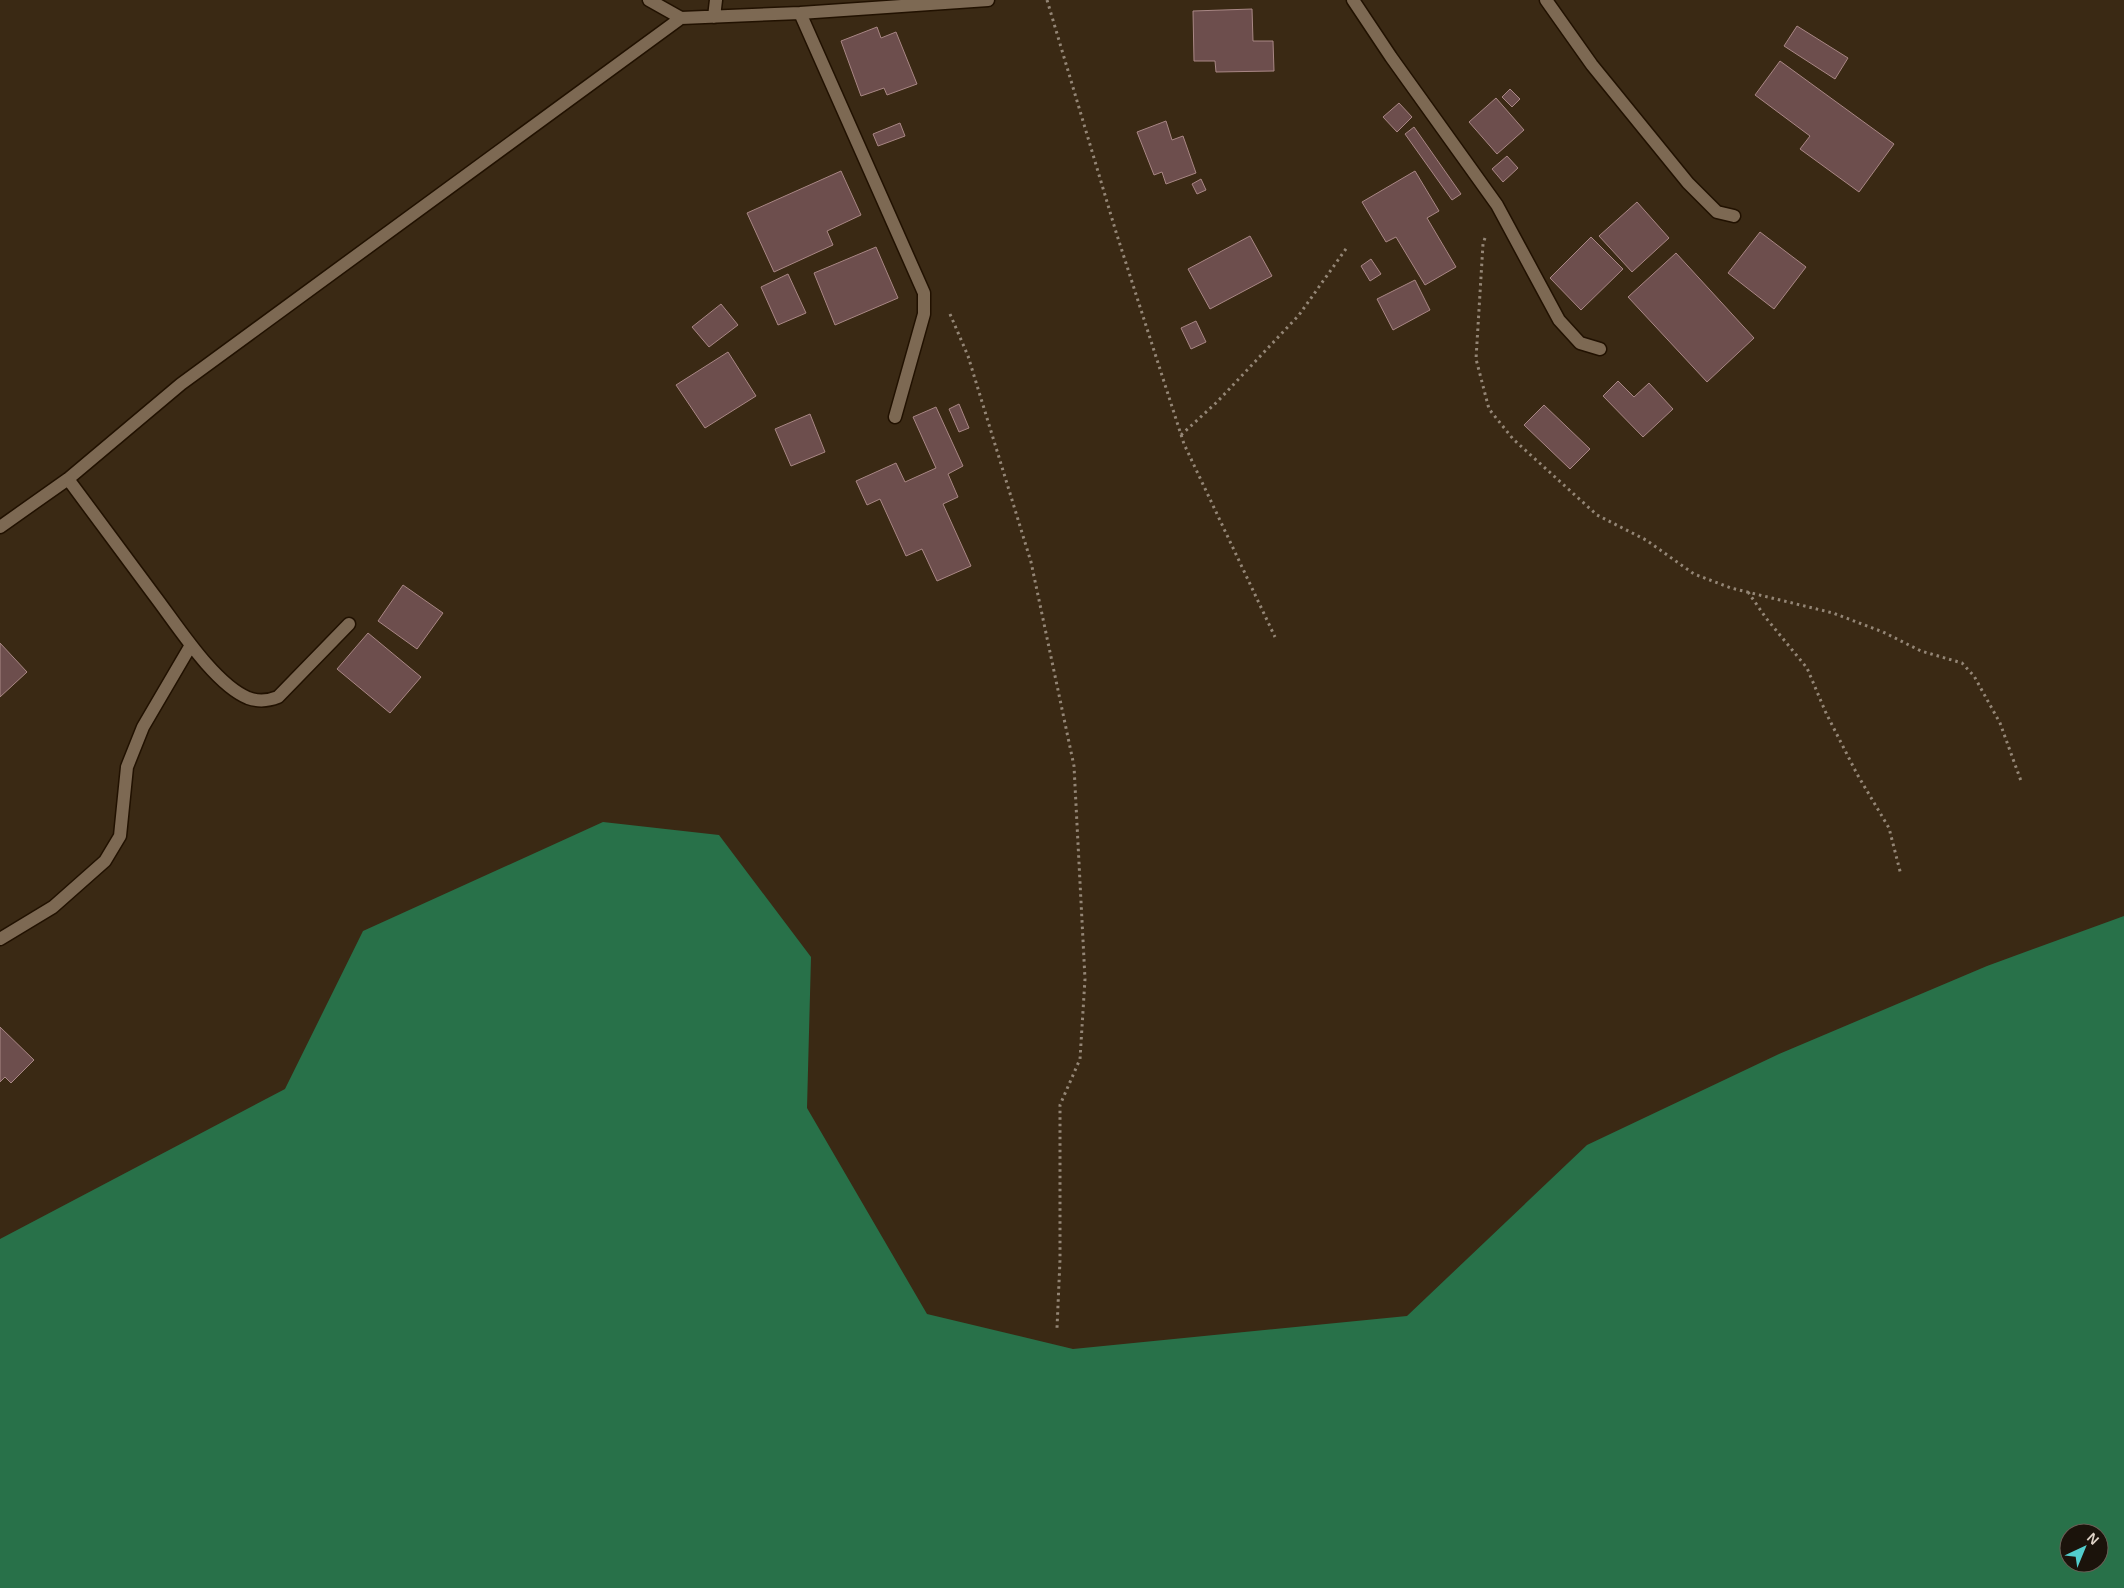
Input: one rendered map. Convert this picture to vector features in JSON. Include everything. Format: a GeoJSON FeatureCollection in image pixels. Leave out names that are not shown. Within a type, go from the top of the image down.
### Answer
{"type":"FeatureCollection","features":[{"type":"Feature","properties":{"kind":"street"},"geometry":{"type":"LineString","coordinates":[[649,0],[681,18],[800,13],[988,0]]}},
{"type":"Feature","properties":{"kind":"street"},"geometry":{"type":"LineString","coordinates":[[714,17],[716,0]]}},
{"type":"Feature","properties":{"kind":"street"},"geometry":{"type":"LineString","coordinates":[[1353,0],[1391,57],[1497,205],[1559,320],[1580,342],[1600,349]]}},
{"type":"Feature","properties":{"kind":"street"},"geometry":{"type":"LineString","coordinates":[[1546,0],[1592,65],[1688,183],[1717,212],[1734,216]]}},
{"type":"Feature","properties":{"kind":"street"},"geometry":{"type":"LineString","coordinates":[[800,13],[924,293],[924,314],[895,417]]}},
{"type":"Feature","properties":{"kind":"street"},"geometry":{"type":"LineString","coordinates":[[0,527],[68,479],[181,384],[681,18]]}},
{"type":"Feature","properties":{"kind":"street"},"geometry":{"type":"LineString","coordinates":[[68,479],[205,663],[238,692],[255,700],[269,701],[278,697],[349,624]]}},
{"type":"Feature","properties":{"kind":"street"},"geometry":{"type":"LineString","coordinates":[[0,940],[53,908],[106,861],[120,836],[127,767],[142,727],[191,644]]}},
{"type":"Feature","properties":{"kind":"path"},"geometry":{"type":"LineString","coordinates":[[1047,0],[1116,232],[1181,435],[1275,637]]}},
{"type":"Feature","properties":{"kind":"path"},"geometry":{"type":"LineString","coordinates":[[1497,205],[1483,244],[1476,359],[1489,409],[1513,439],[1597,515],[1646,540],[1694,574],[1731,588],[1833,613],[1883,632],[1921,651],[1962,663],[1974,676],[2000,723],[2021,781]]}},
{"type":"Feature","properties":{"kind":"path"},"geometry":{"type":"LineString","coordinates":[[1181,435],[1217,402],[1298,315],[1348,246]]}},
{"type":"Feature","properties":{"kind":"path"},"geometry":{"type":"LineString","coordinates":[[921,285],[944,300],[968,356],[1031,562],[1074,766],[1085,979],[1080,1058],[1060,1105],[1060,1260],[1057,1328]]}},
{"type":"Feature","properties":{"kind":"path"},"geometry":{"type":"LineString","coordinates":[[1748,592],[1766,618],[1807,668],[1826,713],[1853,766],[1889,828],[1901,874]]}},
{"type":"Feature","properties":{"kind":"green space"},"geometry":{"type":"Polygon","coordinates":[[[603,822],[719,835],[811,957],[807,1108],[927,1314],[1073,1349],[1407,1316],[1587,1145],[1779,1054],[1987,966],[2124,916],[2124,1588],[0,1588],[0,1239],[285,1089],[363,931],[603,822]]]}},
{"type":"Feature","properties":{"kind":"building"},"geometry":{"type":"Polygon","coordinates":[[[1252,9],[1253,41],[1273,41],[1274,71],[1216,72],[1215,61],[1194,61],[1193,11],[1252,9]]]}},
{"type":"Feature","properties":{"kind":"building"},"geometry":{"type":"Polygon","coordinates":[[[1797,26],[1848,58],[1835,79],[1784,46],[1797,26]]]}},
{"type":"Feature","properties":{"kind":"building"},"geometry":{"type":"Polygon","coordinates":[[[877,27],[881,38],[896,32],[917,84],[887,95],[884,88],[861,96],[841,41],[877,27]]]}},
{"type":"Feature","properties":{"kind":"building"},"geometry":{"type":"Polygon","coordinates":[[[1780,61],[1894,144],[1859,192],[1800,149],[1810,136],[1755,95],[1780,61]]]}},
{"type":"Feature","properties":{"kind":"building"},"geometry":{"type":"Polygon","coordinates":[[[1510,89],[1520,99],[1512,107],[1502,97],[1510,89]]]}},
{"type":"Feature","properties":{"kind":"building"},"geometry":{"type":"Polygon","coordinates":[[[1496,98],[1524,130],[1497,154],[1469,122],[1496,98]]]}},
{"type":"Feature","properties":{"kind":"building"},"geometry":{"type":"Polygon","coordinates":[[[1399,103],[1412,117],[1397,132],[1383,117],[1399,103]]]}},
{"type":"Feature","properties":{"kind":"building"},"geometry":{"type":"Polygon","coordinates":[[[1166,121],[1172,140],[1183,136],[1196,173],[1166,184],[1162,172],[1154,175],[1137,132],[1166,121]]]}},
{"type":"Feature","properties":{"kind":"building"},"geometry":{"type":"Polygon","coordinates":[[[900,123],[905,136],[878,146],[873,134],[900,123]]]}},
{"type":"Feature","properties":{"kind":"building"},"geometry":{"type":"Polygon","coordinates":[[[1414,127],[1461,194],[1452,200],[1405,134],[1414,127]]]}},
{"type":"Feature","properties":{"kind":"building"},"geometry":{"type":"Polygon","coordinates":[[[1507,156],[1518,168],[1503,182],[1492,169],[1507,156]]]}},
{"type":"Feature","properties":{"kind":"building"},"geometry":{"type":"Polygon","coordinates":[[[841,171],[861,215],[827,231],[833,245],[774,272],[747,213],[841,171]]]}},
{"type":"Feature","properties":{"kind":"building"},"geometry":{"type":"Polygon","coordinates":[[[1415,171],[1439,211],[1427,218],[1456,267],[1425,285],[1396,237],[1386,242],[1362,202],[1415,171]]]}},
{"type":"Feature","properties":{"kind":"building"},"geometry":{"type":"Polygon","coordinates":[[[1201,179],[1206,190],[1197,194],[1192,184],[1201,179]]]}},
{"type":"Feature","properties":{"kind":"building"},"geometry":{"type":"Polygon","coordinates":[[[1637,202],[1669,238],[1632,272],[1599,236],[1637,202]]]}},
{"type":"Feature","properties":{"kind":"building"},"geometry":{"type":"Polygon","coordinates":[[[1760,232],[1806,267],[1774,309],[1728,273],[1760,232]]]}},
{"type":"Feature","properties":{"kind":"building"},"geometry":{"type":"Polygon","coordinates":[[[1250,236],[1272,276],[1210,309],[1188,269],[1250,236]]]}},
{"type":"Feature","properties":{"kind":"building"},"geometry":{"type":"Polygon","coordinates":[[[1591,237],[1623,269],[1581,310],[1550,278],[1591,237]]]}},
{"type":"Feature","properties":{"kind":"building"},"geometry":{"type":"Polygon","coordinates":[[[876,247],[898,298],[835,325],[814,273],[876,247]]]}},
{"type":"Feature","properties":{"kind":"building"},"geometry":{"type":"Polygon","coordinates":[[[1676,253],[1754,338],[1707,382],[1628,297],[1676,253]]]}},
{"type":"Feature","properties":{"kind":"building"},"geometry":{"type":"Polygon","coordinates":[[[1371,259],[1381,274],[1370,281],[1361,266],[1371,259]]]}},
{"type":"Feature","properties":{"kind":"building"},"geometry":{"type":"Polygon","coordinates":[[[788,274],[806,313],[778,325],[761,287],[788,274]]]}},
{"type":"Feature","properties":{"kind":"building"},"geometry":{"type":"Polygon","coordinates":[[[1415,280],[1430,310],[1393,330],[1377,299],[1415,280]]]}},
{"type":"Feature","properties":{"kind":"building"},"geometry":{"type":"Polygon","coordinates":[[[721,304],[738,325],[709,347],[692,327],[721,304]]]}},
{"type":"Feature","properties":{"kind":"building"},"geometry":{"type":"Polygon","coordinates":[[[1196,321],[1206,342],[1191,349],[1181,328],[1196,321]]]}},
{"type":"Feature","properties":{"kind":"building"},"geometry":{"type":"Polygon","coordinates":[[[728,352],[756,396],[705,428],[676,385],[728,352]]]}},
{"type":"Feature","properties":{"kind":"building"},"geometry":{"type":"Polygon","coordinates":[[[1618,381],[1634,397],[1649,383],[1673,409],[1643,437],[1603,396],[1618,381]]]}},
{"type":"Feature","properties":{"kind":"building"},"geometry":{"type":"Polygon","coordinates":[[[959,404],[969,428],[959,432],[949,409],[959,404]]]}},
{"type":"Feature","properties":{"kind":"building"},"geometry":{"type":"Polygon","coordinates":[[[1544,405],[1590,449],[1570,469],[1524,425],[1544,405]]]}},
{"type":"Feature","properties":{"kind":"building"},"geometry":{"type":"Polygon","coordinates":[[[936,407],[963,466],[948,474],[958,497],[943,504],[971,566],[937,581],[922,549],[906,556],[880,499],[867,505],[856,481],[896,463],[905,482],[936,468],[913,417],[936,407]]]}},
{"type":"Feature","properties":{"kind":"building"},"geometry":{"type":"Polygon","coordinates":[[[810,414],[825,452],[791,466],[775,429],[810,414]]]}},
{"type":"Feature","properties":{"kind":"building"},"geometry":{"type":"Polygon","coordinates":[[[403,585],[443,613],[417,649],[378,621],[403,585]]]}},
{"type":"Feature","properties":{"kind":"building"},"geometry":{"type":"Polygon","coordinates":[[[368,633],[421,677],[390,713],[337,669],[368,633]]]}},
{"type":"Feature","properties":{"kind":"building"},"geometry":{"type":"Polygon","coordinates":[[[0,643],[27,672],[0,697],[0,643]]]}},
{"type":"Feature","properties":{"kind":"building"},"geometry":{"type":"Polygon","coordinates":[[[0,1027],[34,1060],[11,1083],[5,1077],[0,1082],[0,1027]]]}}]}
